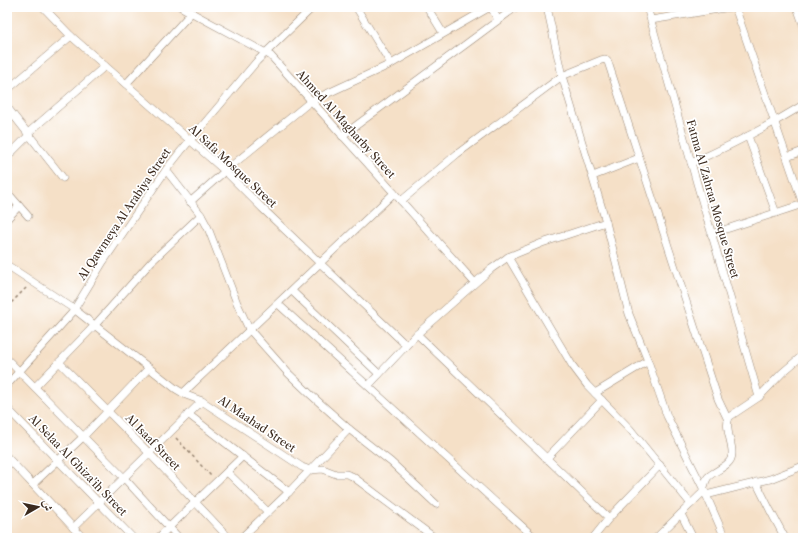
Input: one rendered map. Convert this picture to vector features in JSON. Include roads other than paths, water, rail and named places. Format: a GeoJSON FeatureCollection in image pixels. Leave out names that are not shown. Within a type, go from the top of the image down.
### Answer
{"type":"FeatureCollection","features":[{"type":"Feature","properties":{"kind":"street","name":"Al Safa Mosque Street"},"geometry":{"type":"LineString","coordinates":[[43,7],[71,36],[225,171],[406,345]]}},
{"type":"Feature","properties":{"kind":"street","name":"Ahmed Al Magharby Street"},"geometry":{"type":"LineString","coordinates":[[181,7],[266,52],[474,282]]}},
{"type":"Feature","properties":{"kind":"street","name":"Al Qawmeya Al Arabiya Street"},"geometry":{"type":"LineString","coordinates":[[7,385],[67,319],[102,262],[166,170],[266,52],[313,7]]}},
{"type":"Feature","properties":{"kind":"street"},"geometry":{"type":"LineString","coordinates":[[356,7],[390,64]]}},
{"type":"Feature","properties":{"kind":"street"},"geometry":{"type":"LineString","coordinates":[[427,7],[443,33]]}},
{"type":"Feature","properties":{"kind":"street"},"geometry":{"type":"LineString","coordinates":[[190,202],[225,171],[311,101],[390,64],[490,7],[498,20]]}},
{"type":"Feature","properties":{"kind":"street"},"geometry":{"type":"LineString","coordinates":[[342,136],[516,7]]}},
{"type":"Feature","properties":{"kind":"street"},"geometry":{"type":"LineString","coordinates":[[547,7],[562,76],[606,222],[629,314],[648,361],[669,421],[705,493],[725,538]]}},
{"type":"Feature","properties":{"kind":"street","name":"Fatma Al Zahraa Mosque Street"},"geometry":{"type":"LineString","coordinates":[[647,7],[759,397]]}},
{"type":"Feature","properties":{"kind":"street"},"geometry":{"type":"LineString","coordinates":[[651,20],[731,7]]}},
{"type":"Feature","properties":{"kind":"street"},"geometry":{"type":"LineString","coordinates":[[712,234],[803,204],[735,7]]}},
{"type":"Feature","properties":{"kind":"street"},"geometry":{"type":"LineString","coordinates":[[797,7],[803,24]]}},
{"type":"Feature","properties":{"kind":"street"},"geometry":{"type":"LineString","coordinates":[[126,84],[192,12]]}},
{"type":"Feature","properties":{"kind":"street"},"geometry":{"type":"LineString","coordinates":[[7,90],[71,36]]}},
{"type":"Feature","properties":{"kind":"street"},"geometry":{"type":"LineString","coordinates":[[401,201],[457,154],[528,103],[562,76],[601,60],[608,62],[718,399],[728,420],[732,458],[728,463],[708,477],[705,493]]}},
{"type":"Feature","properties":{"kind":"street"},"geometry":{"type":"LineString","coordinates":[[7,157],[28,134],[105,66]]}},
{"type":"Feature","properties":{"kind":"street"},"geometry":{"type":"LineString","coordinates":[[691,163],[748,136],[803,105]]}},
{"type":"Feature","properties":{"kind":"street"},"geometry":{"type":"LineString","coordinates":[[7,107],[63,178]]}},
{"type":"Feature","properties":{"kind":"street"},"geometry":{"type":"LineString","coordinates":[[748,136],[776,213]]}},
{"type":"Feature","properties":{"kind":"street"},"geometry":{"type":"LineString","coordinates":[[787,157],[803,151]]}},
{"type":"Feature","properties":{"kind":"street"},"geometry":{"type":"LineString","coordinates":[[593,176],[639,158]]}},
{"type":"Feature","properties":{"kind":"street"},"geometry":{"type":"LineString","coordinates":[[166,170],[201,215],[208,228],[237,303],[249,329],[288,373],[349,429],[391,462],[436,504]]}},
{"type":"Feature","properties":{"kind":"street"},"geometry":{"type":"LineString","coordinates":[[7,192],[28,216]]}},
{"type":"Feature","properties":{"kind":"street"},"geometry":{"type":"LineString","coordinates":[[183,393],[249,329],[292,291],[394,194]]}},
{"type":"Feature","properties":{"kind":"street"},"geometry":{"type":"LineString","coordinates":[[7,219],[19,206]]}},
{"type":"Feature","properties":{"kind":"street"},"geometry":{"type":"LineString","coordinates":[[35,387],[95,325],[150,262],[201,215]]}},
{"type":"Feature","properties":{"kind":"street"},"geometry":{"type":"LineString","coordinates":[[368,386],[406,345],[474,282],[508,257],[542,243],[606,222]]}},
{"type":"Feature","properties":{"kind":"street"},"geometry":{"type":"LineString","coordinates":[[508,257],[565,356],[578,374],[630,429],[691,504]]}},
{"type":"Feature","properties":{"kind":"street","name":"Al Maahad Street"},"geometry":{"type":"LineString","coordinates":[[7,265],[74,309],[183,393],[202,401],[302,467],[310,470],[323,469],[336,474],[346,474],[352,476],[435,538]]}},
{"type":"Feature","properties":{"kind":"street"},"geometry":{"type":"LineString","coordinates":[[292,291],[379,374]]}},
{"type":"Feature","properties":{"kind":"street"},"geometry":{"type":"LineString","coordinates":[[278,304],[535,538]]}},
{"type":"Feature","properties":{"kind":"street"},"geometry":{"type":"LineString","coordinates":[[418,334],[546,459],[609,518]]}},
{"type":"Feature","properties":{"kind":"street"},"geometry":{"type":"LineString","coordinates":[[728,420],[730,416],[743,409],[759,397],[782,373],[803,355]]}},
{"type":"Feature","properties":{"kind":"street"},"geometry":{"type":"LineString","coordinates":[[7,359],[124,478],[179,538]]}},
{"type":"Feature","properties":{"kind":"street"},"geometry":{"type":"LineString","coordinates":[[595,393],[648,361]]}},
{"type":"Feature","properties":{"kind":"street","name":"Al Isaaf Street"},"geometry":{"type":"LineString","coordinates":[[59,362],[149,453],[229,538]]}},
{"type":"Feature","properties":{"kind":"street"},"geometry":{"type":"LineString","coordinates":[[33,484],[84,437],[150,368]]}},
{"type":"Feature","properties":{"kind":"street"},"geometry":{"type":"LineString","coordinates":[[546,459],[602,400]]}},
{"type":"Feature","properties":{"kind":"street"},"geometry":{"type":"LineString","coordinates":[[73,528],[202,401]]}},
{"type":"Feature","properties":{"kind":"street","name":"Al Selaa Al Ghiza'ih Street"},"geometry":{"type":"LineString","coordinates":[[7,408],[133,538]]}},
{"type":"Feature","properties":{"kind":"street"},"geometry":{"type":"LineString","coordinates":[[188,414],[289,492]]}},
{"type":"Feature","properties":{"kind":"street"},"geometry":{"type":"LineString","coordinates":[[241,538],[289,492],[349,429]]}},
{"type":"Feature","properties":{"kind":"street"},"geometry":{"type":"LineString","coordinates":[[158,538],[243,456]]}},
{"type":"Feature","properties":{"kind":"street"},"geometry":{"type":"LineString","coordinates":[[7,457],[83,538]]}},
{"type":"Feature","properties":{"kind":"street"},"geometry":{"type":"LineString","coordinates":[[593,538],[609,518],[660,465]]}},
{"type":"Feature","properties":{"kind":"street"},"geometry":{"type":"LineString","coordinates":[[656,538],[691,504],[705,493],[775,477],[803,466]]}},
{"type":"Feature","properties":{"kind":"street"},"geometry":{"type":"LineString","coordinates":[[227,472],[268,512]]}},
{"type":"Feature","properties":{"kind":"street"},"geometry":{"type":"LineString","coordinates":[[756,482],[784,538]]}},
{"type":"Feature","properties":{"kind":"street"},"geometry":{"type":"LineString","coordinates":[[681,514],[693,538]]}}]}
